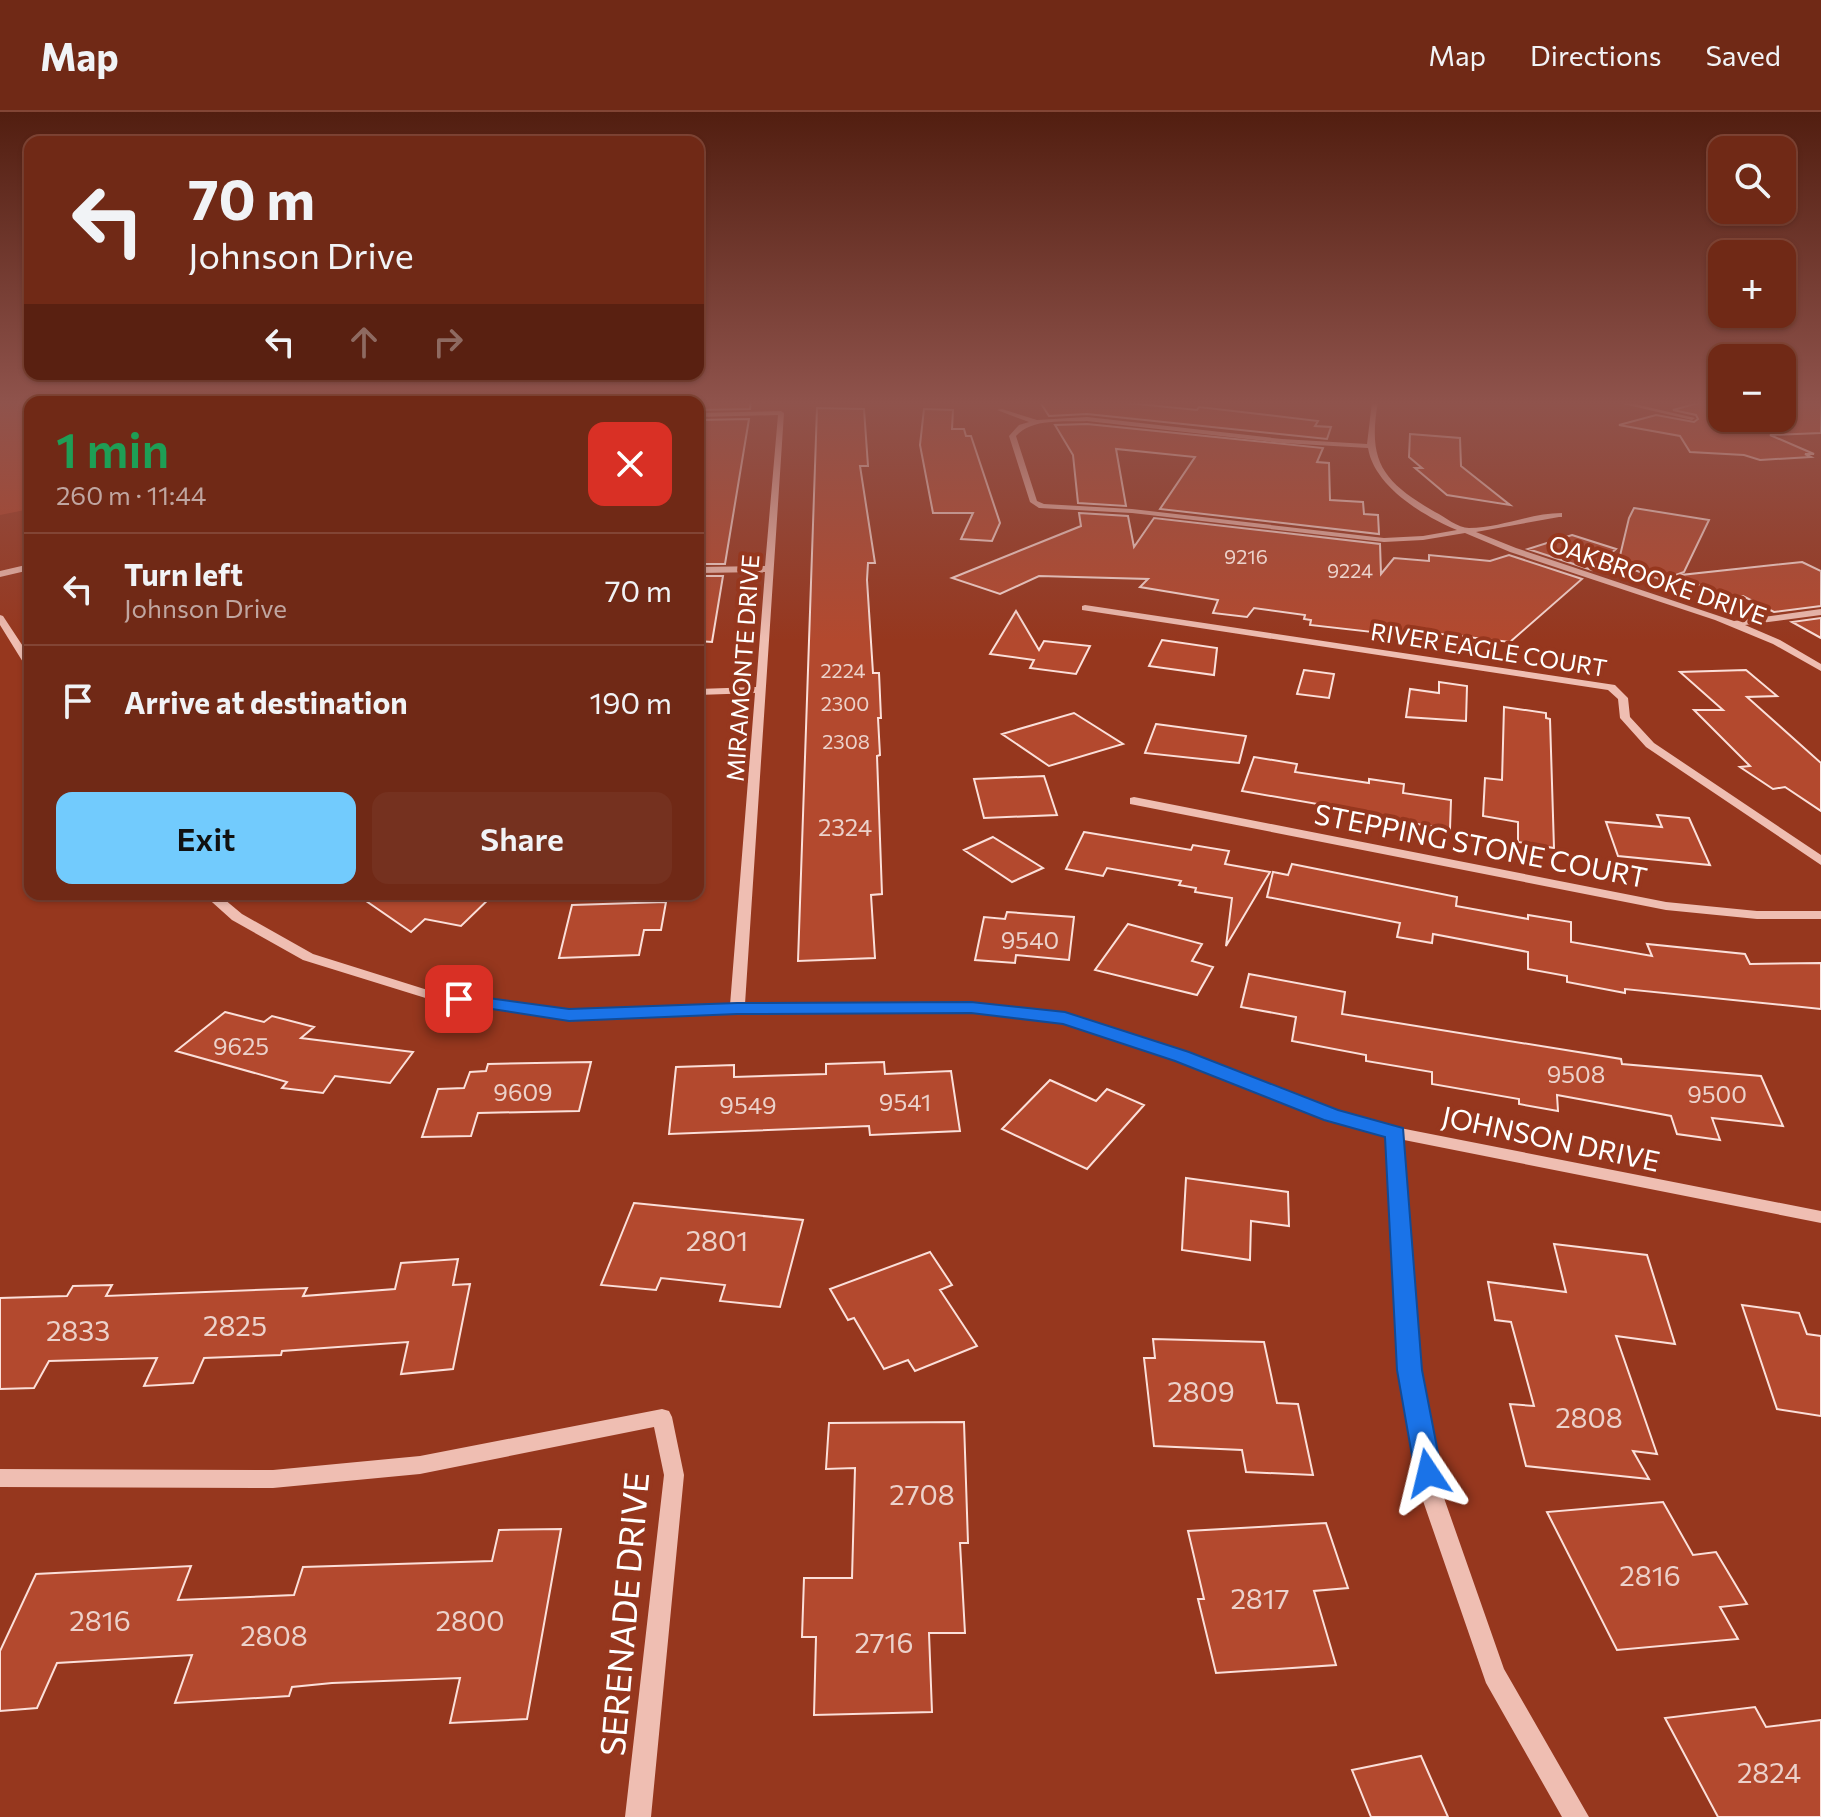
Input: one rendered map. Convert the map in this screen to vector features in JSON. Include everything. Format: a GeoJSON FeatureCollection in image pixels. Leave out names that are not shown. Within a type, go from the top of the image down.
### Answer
{"type":"FeatureCollection","features":[{"type":"Feature","properties":{"kind":"street","name":"MIRAMONTE DRIVE"},"geometry":{"type":"LineString","coordinates":[[737,1009],[776,482]]}},
{"type":"Feature","properties":{"kind":"street"},"geometry":{"type":"LineString","coordinates":[[1027,482],[1034,502],[1042,506],[1132,511],[1341,538],[1384,540],[1470,531],[1559,515]]}},
{"type":"Feature","properties":{"kind":"street","name":"OAKBROOKE DRIVE"},"geometry":{"type":"LineString","coordinates":[[1386,482],[1407,501],[1470,531],[1533,556],[1733,624],[1766,637],[1821,668]]}},
{"type":"Feature","properties":{"kind":"street"},"geometry":{"type":"LineString","coordinates":[[0,574],[24,568]]}},
{"type":"Feature","properties":{"kind":"street"},"geometry":{"type":"LineString","coordinates":[[704,570],[770,569]]}},
{"type":"Feature","properties":{"kind":"street","name":"RIVER EAGLE COURT"},"geometry":{"type":"LineString","coordinates":[[1085,608],[1611,687],[1623,698],[1625,718],[1650,745],[1821,861]]}},
{"type":"Feature","properties":{"kind":"street"},"geometry":{"type":"LineString","coordinates":[[1733,624],[1821,612]]}},
{"type":"Feature","properties":{"kind":"street"},"geometry":{"type":"LineString","coordinates":[[0,618],[24,656]]}},
{"type":"Feature","properties":{"kind":"street"},"geometry":{"type":"LineString","coordinates":[[704,692],[760,690]]}},
{"type":"Feature","properties":{"kind":"street","name":"STEPPING STONE COURT"},"geometry":{"type":"LineString","coordinates":[[1134,801],[1666,906],[1757,915],[1821,915]]}},
{"type":"Feature","properties":{"kind":"street","name":"JOHNSON DRIVE"},"geometry":{"type":"LineString","coordinates":[[217,900],[237,917],[308,957],[432,996],[569,1015],[737,1009],[971,1008],[1065,1018],[1182,1056],[1331,1115],[1395,1133],[1821,1217]]}},
{"type":"Feature","properties":{"kind":"street"},"geometry":{"type":"LineString","coordinates":[[1395,1133],[1409,1370],[1433,1498],[1494,1675],[1576,1817]]}},
{"type":"Feature","properties":{"kind":"street","name":"SERENADE DRIVE"},"geometry":{"type":"LineString","coordinates":[[0,1478],[273,1479],[420,1465],[662,1417],[674,1475],[638,1817]]}},
{"type":"Feature","properties":{"kind":"shaded area"},"geometry":{"type":"Polygon","coordinates":[[[0,482],[24,482],[24,510],[0,515],[0,482]]]}},
{"type":"Feature","properties":{"kind":"building"},"geometry":{"type":"Polygon","coordinates":[[[704,482],[739,482],[725,564],[704,564],[704,482]]]}},
{"type":"Feature","properties":{"kind":"building"},"geometry":{"type":"Polygon","coordinates":[[[814,482],[862,482],[875,563],[868,563],[867,580],[873,673],[879,673],[881,718],[878,718],[880,755],[877,756],[882,894],[871,895],[875,958],[798,961],[814,482]]]}},
{"type":"Feature","properties":{"kind":"building"},"geometry":{"type":"Polygon","coordinates":[[[927,482],[986,482],[1000,523],[992,541],[961,539],[973,513],[933,513],[927,482]]]}},
{"type":"Feature","properties":{"kind":"building"},"geometry":{"type":"Polygon","coordinates":[[[1076,482],[1122,482],[1126,506],[1078,503],[1076,482]]]}},
{"type":"Feature","properties":{"kind":"building"},"geometry":{"type":"Polygon","coordinates":[[[1178,482],[1330,482],[1330,500],[1363,502],[1364,514],[1378,515],[1379,534],[1160,509],[1178,482]]]}},
{"type":"Feature","properties":{"kind":"building"},"geometry":{"type":"Polygon","coordinates":[[[1431,482],[1481,482],[1510,505],[1447,495],[1431,482]]]}},
{"type":"Feature","properties":{"kind":"building"},"geometry":{"type":"Polygon","coordinates":[[[1634,508],[1709,520],[1684,572],[1662,580],[1618,564],[1634,508]]]}},
{"type":"Feature","properties":{"kind":"building"},"geometry":{"type":"Polygon","coordinates":[[[1079,513],[1128,516],[1134,547],[1154,518],[1380,544],[1381,574],[1394,558],[1429,561],[1429,555],[1490,561],[1509,555],[1582,579],[1510,642],[1425,632],[1425,638],[1310,625],[1311,620],[1304,619],[1305,615],[1254,608],[1247,617],[1213,613],[1218,600],[1140,587],[1148,579],[1039,576],[1000,594],[952,578],[1081,526],[1079,513]]]}},
{"type":"Feature","properties":{"kind":"building"},"geometry":{"type":"Polygon","coordinates":[[[1572,535],[1616,549],[1592,570],[1528,549],[1572,535]]]}},
{"type":"Feature","properties":{"kind":"building"},"geometry":{"type":"Polygon","coordinates":[[[1802,562],[1821,571],[1821,606],[1774,612],[1743,596],[1722,598],[1681,575],[1802,562]]]}},
{"type":"Feature","properties":{"kind":"building"},"geometry":{"type":"Polygon","coordinates":[[[704,576],[723,576],[712,642],[704,641],[704,576]]]}},
{"type":"Feature","properties":{"kind":"building"},"geometry":{"type":"Polygon","coordinates":[[[1016,611],[1039,650],[1044,641],[1090,646],[1076,674],[1030,668],[1034,660],[990,654],[1016,611]]]}},
{"type":"Feature","properties":{"kind":"building"},"geometry":{"type":"Polygon","coordinates":[[[1821,618],[1821,638],[1792,622],[1821,618]]]}},
{"type":"Feature","properties":{"kind":"building"},"geometry":{"type":"Polygon","coordinates":[[[1162,640],[1217,648],[1214,675],[1149,666],[1162,640]]]}},
{"type":"Feature","properties":{"kind":"building"},"geometry":{"type":"Polygon","coordinates":[[[1304,670],[1334,674],[1329,698],[1297,694],[1304,670]]]}},
{"type":"Feature","properties":{"kind":"building"},"geometry":{"type":"Polygon","coordinates":[[[1746,670],[1777,696],[1747,697],[1821,763],[1821,811],[1785,787],[1773,789],[1740,767],[1750,766],[1694,710],[1723,710],[1680,672],[1746,670]]]}},
{"type":"Feature","properties":{"kind":"building"},"geometry":{"type":"Polygon","coordinates":[[[1439,682],[1467,686],[1466,721],[1406,717],[1410,689],[1439,693],[1439,682]]]}},
{"type":"Feature","properties":{"kind":"building"},"geometry":{"type":"Polygon","coordinates":[[[1504,707],[1546,713],[1546,718],[1550,719],[1554,848],[1518,842],[1518,822],[1483,816],[1485,778],[1502,780],[1504,707]]]}},
{"type":"Feature","properties":{"kind":"building"},"geometry":{"type":"Polygon","coordinates":[[[1074,713],[1123,744],[1049,766],[1002,734],[1074,713]]]}},
{"type":"Feature","properties":{"kind":"building"},"geometry":{"type":"Polygon","coordinates":[[[1156,724],[1246,736],[1239,763],[1145,753],[1156,724]]]}},
{"type":"Feature","properties":{"kind":"building"},"geometry":{"type":"Polygon","coordinates":[[[1254,757],[1297,764],[1295,772],[1369,783],[1369,779],[1404,784],[1403,793],[1451,800],[1450,829],[1352,814],[1352,810],[1242,791],[1254,757]]]}},
{"type":"Feature","properties":{"kind":"building"},"geometry":{"type":"Polygon","coordinates":[[[1044,776],[1057,815],[984,818],[974,779],[1044,776]]]}},
{"type":"Feature","properties":{"kind":"building"},"geometry":{"type":"Polygon","coordinates":[[[1657,815],[1689,818],[1710,865],[1618,856],[1606,822],[1662,827],[1657,815]]]}},
{"type":"Feature","properties":{"kind":"building"},"geometry":{"type":"Polygon","coordinates":[[[1084,832],[1191,850],[1193,845],[1229,851],[1225,864],[1270,872],[1226,946],[1232,898],[1195,892],[1196,888],[1179,885],[1181,881],[1107,868],[1103,876],[1066,869],[1084,832]]]}},
{"type":"Feature","properties":{"kind":"building"},"geometry":{"type":"Polygon","coordinates":[[[993,837],[1043,868],[1012,882],[964,850],[993,837]]]}},
{"type":"Feature","properties":{"kind":"building"},"geometry":{"type":"Polygon","coordinates":[[[1292,864],[1457,897],[1456,906],[1528,919],[1528,915],[1571,922],[1571,942],[1652,956],[1647,944],[1745,954],[1750,964],[1821,963],[1821,1009],[1625,989],[1625,993],[1567,982],[1567,976],[1528,969],[1528,952],[1433,934],[1432,943],[1397,937],[1400,923],[1267,897],[1273,872],[1288,875],[1292,864]]]}},
{"type":"Feature","properties":{"kind":"building"},"geometry":{"type":"Polygon","coordinates":[[[365,900],[488,900],[461,926],[425,919],[411,932],[365,900]]]}},
{"type":"Feature","properties":{"kind":"building"},"geometry":{"type":"Polygon","coordinates":[[[666,902],[661,930],[644,930],[639,955],[559,958],[572,905],[666,902]]]}},
{"type":"Feature","properties":{"kind":"building"},"geometry":{"type":"Polygon","coordinates":[[[1007,912],[1074,917],[1069,960],[1016,955],[1015,963],[975,960],[984,917],[1005,919],[1007,912]]]}},
{"type":"Feature","properties":{"kind":"building"},"geometry":{"type":"Polygon","coordinates":[[[1128,924],[1202,944],[1192,961],[1213,967],[1197,995],[1095,970],[1128,924]]]}},
{"type":"Feature","properties":{"kind":"building"},"geometry":{"type":"Polygon","coordinates":[[[1249,974],[1345,992],[1342,1014],[1621,1059],[1622,1064],[1761,1076],[1783,1126],[1712,1118],[1720,1140],[1677,1134],[1671,1116],[1557,1095],[1558,1111],[1519,1104],[1519,1099],[1432,1084],[1432,1072],[1366,1061],[1366,1055],[1292,1041],[1296,1017],[1241,1007],[1249,974]]]}},
{"type":"Feature","properties":{"kind":"building"},"geometry":{"type":"Polygon","coordinates":[[[225,1012],[264,1022],[272,1016],[314,1027],[301,1038],[413,1052],[390,1083],[335,1076],[323,1093],[282,1088],[287,1082],[176,1051],[225,1012]]]}},
{"type":"Feature","properties":{"kind":"building"},"geometry":{"type":"Polygon","coordinates":[[[591,1062],[579,1111],[478,1113],[471,1136],[422,1137],[438,1089],[464,1088],[470,1072],[486,1071],[488,1064],[591,1062]]]}},
{"type":"Feature","properties":{"kind":"building"},"geometry":{"type":"Polygon","coordinates":[[[884,1062],[885,1074],[951,1071],[960,1131],[870,1135],[869,1126],[669,1134],[676,1067],[734,1065],[734,1077],[826,1074],[826,1064],[884,1062]]]}},
{"type":"Feature","properties":{"kind":"building"},"geometry":{"type":"Polygon","coordinates":[[[1050,1080],[1096,1101],[1107,1089],[1144,1105],[1087,1169],[1002,1129],[1050,1080]]]}},
{"type":"Feature","properties":{"kind":"building"},"geometry":{"type":"Polygon","coordinates":[[[1186,1178],[1288,1192],[1289,1226],[1251,1221],[1250,1260],[1182,1250],[1186,1178]]]}},
{"type":"Feature","properties":{"kind":"building"},"geometry":{"type":"Polygon","coordinates":[[[634,1203],[803,1220],[780,1307],[720,1301],[725,1285],[661,1278],[656,1290],[601,1285],[634,1203]]]}},
{"type":"Feature","properties":{"kind":"building"},"geometry":{"type":"Polygon","coordinates":[[[1554,1244],[1647,1255],[1675,1344],[1616,1336],[1657,1454],[1633,1451],[1649,1479],[1526,1466],[1510,1404],[1534,1406],[1511,1322],[1495,1320],[1488,1282],[1566,1292],[1554,1244]]]}},
{"type":"Feature","properties":{"kind":"building"},"geometry":{"type":"Polygon","coordinates":[[[930,1252],[952,1285],[940,1290],[977,1346],[915,1371],[908,1360],[884,1369],[854,1318],[848,1320],[830,1289],[930,1252]]]}},
{"type":"Feature","properties":{"kind":"building"},"geometry":{"type":"Polygon","coordinates":[[[458,1259],[453,1285],[470,1284],[453,1369],[401,1374],[408,1342],[282,1351],[281,1355],[204,1358],[193,1383],[144,1386],[157,1358],[49,1361],[34,1388],[0,1389],[0,1298],[67,1296],[73,1286],[112,1285],[106,1296],[307,1288],[303,1296],[395,1289],[401,1263],[458,1259]]]}},
{"type":"Feature","properties":{"kind":"building"},"geometry":{"type":"Polygon","coordinates":[[[1742,1305],[1799,1313],[1807,1334],[1821,1336],[1821,1416],[1777,1409],[1742,1305]]]}},
{"type":"Feature","properties":{"kind":"building"},"geometry":{"type":"Polygon","coordinates":[[[1153,1339],[1264,1342],[1277,1403],[1298,1404],[1313,1475],[1246,1472],[1242,1450],[1154,1446],[1144,1358],[1155,1358],[1153,1339]]]}},
{"type":"Feature","properties":{"kind":"building"},"geometry":{"type":"Polygon","coordinates":[[[964,1422],[968,1543],[960,1543],[965,1633],[929,1633],[932,1712],[814,1715],[816,1637],[802,1637],[804,1578],[852,1578],[855,1468],[826,1469],[829,1423],[964,1422]]]}},
{"type":"Feature","properties":{"kind":"building"},"geometry":{"type":"Polygon","coordinates":[[[1663,1502],[1693,1555],[1716,1552],[1747,1604],[1720,1607],[1738,1639],[1617,1650],[1547,1512],[1663,1502]]]}},
{"type":"Feature","properties":{"kind":"building"},"geometry":{"type":"Polygon","coordinates":[[[1326,1523],[1348,1588],[1314,1591],[1336,1665],[1216,1673],[1198,1599],[1204,1599],[1188,1531],[1326,1523]]]}},
{"type":"Feature","properties":{"kind":"building"},"geometry":{"type":"Polygon","coordinates":[[[561,1529],[527,1719],[450,1723],[460,1678],[332,1683],[292,1687],[289,1696],[175,1703],[192,1655],[57,1663],[37,1708],[0,1711],[0,1651],[36,1574],[191,1566],[178,1600],[294,1595],[303,1567],[492,1561],[499,1530],[561,1529]]]}},
{"type":"Feature","properties":{"kind":"building"},"geometry":{"type":"Polygon","coordinates":[[[1755,1707],[1766,1727],[1821,1720],[1821,1817],[1718,1817],[1665,1718],[1755,1707]]]}},
{"type":"Feature","properties":{"kind":"building"},"geometry":{"type":"Polygon","coordinates":[[[1421,1756],[1448,1817],[1371,1817],[1352,1770],[1421,1756]]]}},
{"type":"Feature","properties":{"kind":"route"},"geometry":{"type":"LineString","coordinates":[[459,999],[569,1015],[737,1009],[971,1008],[1065,1018],[1182,1056],[1331,1115],[1395,1133],[1409,1370],[1428,1473]]}}]}
